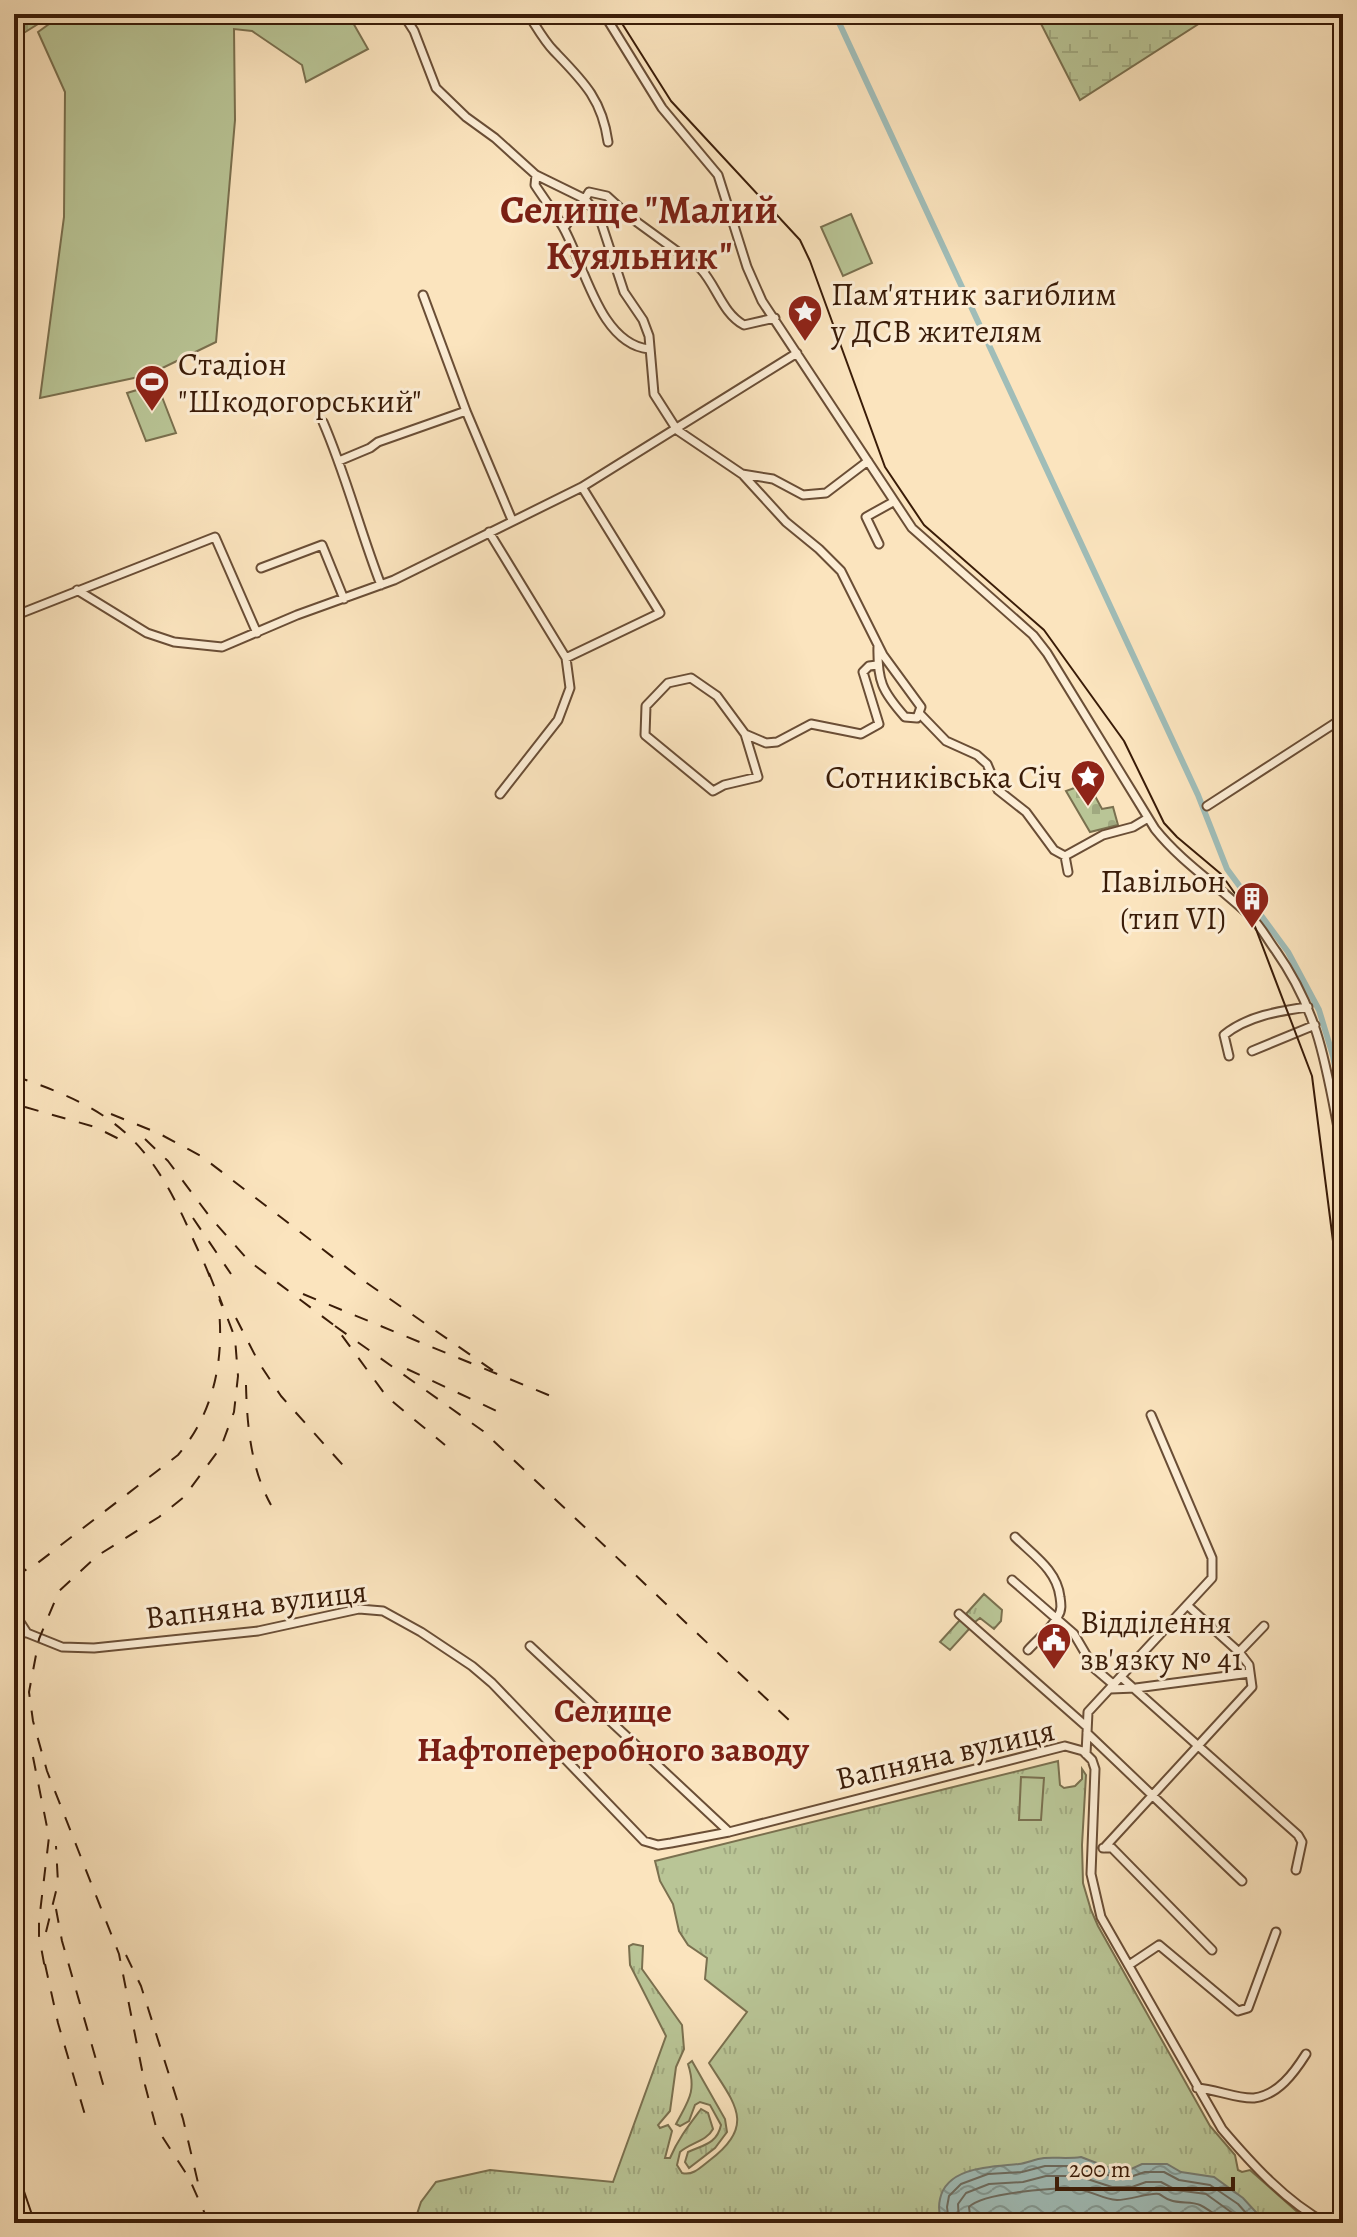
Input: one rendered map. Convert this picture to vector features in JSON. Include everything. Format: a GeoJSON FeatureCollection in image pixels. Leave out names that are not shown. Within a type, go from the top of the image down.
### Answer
{"type":"FeatureCollection","features":[{"type":"Feature","properties":{"kind":"main road"},"geometry":{"type":"LineString","coordinates":[[14,2179],[29,2223]]}},
{"type":"Feature","properties":{"kind":"street"},"geometry":{"type":"LineString","coordinates":[[403,14],[414,31],[436,88],[536,175],[585,199],[599,216],[624,292],[643,320],[649,336],[654,394],[677,430],[742,474],[786,522],[841,571],[878,645],[921,707],[917,718],[905,717],[890,700],[877,672],[878,645]]}},
{"type":"Feature","properties":{"kind":"street"},"geometry":{"type":"LineString","coordinates":[[528,14],[603,112],[608,142]]}},
{"type":"Feature","properties":{"kind":"street"},"geometry":{"type":"LineString","coordinates":[[604,14],[662,108],[718,175],[753,282],[893,502],[924,541],[1033,635],[1061,674],[1148,818],[1173,850],[1260,926],[1298,985],[1315,1025],[1330,1076],[1343,1153]]}},
{"type":"Feature","properties":{"kind":"street"},"geometry":{"type":"LineString","coordinates":[[536,175],[535,185],[564,228],[593,300],[632,346],[649,349]]}},
{"type":"Feature","properties":{"kind":"street"},"geometry":{"type":"LineString","coordinates":[[564,228],[589,192],[607,196],[630,217],[689,258],[709,278],[732,318],[744,325],[775,318]]}},
{"type":"Feature","properties":{"kind":"street"},"geometry":{"type":"LineString","coordinates":[[423,295],[466,411],[512,520]]}},
{"type":"Feature","properties":{"kind":"street"},"geometry":{"type":"LineString","coordinates":[[77,590],[147,633],[174,642],[222,647],[381,585],[582,487],[797,353]]}},
{"type":"Feature","properties":{"kind":"street"},"geometry":{"type":"LineString","coordinates":[[339,461],[378,442],[466,411]]}},
{"type":"Feature","properties":{"kind":"street"},"geometry":{"type":"LineString","coordinates":[[323,422],[381,585]]}},
{"type":"Feature","properties":{"kind":"street"},"geometry":{"type":"LineString","coordinates":[[742,474],[773,479],[803,495],[815,495],[826,493],[868,461]]}},
{"type":"Feature","properties":{"kind":"street"},"geometry":{"type":"LineString","coordinates":[[566,658],[660,613],[582,487]]}},
{"type":"Feature","properties":{"kind":"street"},"geometry":{"type":"LineString","coordinates":[[879,544],[866,517],[893,502]]}},
{"type":"Feature","properties":{"kind":"street"},"geometry":{"type":"LineString","coordinates":[[489,532],[566,658],[570,688],[558,720],[500,794]]}},
{"type":"Feature","properties":{"kind":"street"},"geometry":{"type":"LineString","coordinates":[[14,616],[215,537],[257,633]]}},
{"type":"Feature","properties":{"kind":"street"},"geometry":{"type":"LineString","coordinates":[[261,568],[322,545],[344,599]]}},
{"type":"Feature","properties":{"kind":"street"},"geometry":{"type":"LineString","coordinates":[[745,734],[758,777],[724,785],[713,791],[645,735],[646,706],[668,683],[691,678],[717,696],[745,734],[766,743],[777,742],[811,724],[861,734],[879,724],[863,672],[869,666],[877,665]]}},
{"type":"Feature","properties":{"kind":"street"},"geometry":{"type":"LineString","coordinates":[[919,713],[946,741],[977,755],[987,764],[998,790],[1026,812],[1054,850],[1065,856]]}},
{"type":"Feature","properties":{"kind":"street"},"geometry":{"type":"LineString","coordinates":[[1207,806],[1343,718]]}},
{"type":"Feature","properties":{"kind":"street"},"geometry":{"type":"LineString","coordinates":[[1065,856],[1103,835],[1133,827],[1148,818]]}},
{"type":"Feature","properties":{"kind":"street"},"geometry":{"type":"LineString","coordinates":[[1065,856],[1068,872]]}},
{"type":"Feature","properties":{"kind":"street"},"geometry":{"type":"LineString","coordinates":[[1229,1056],[1224,1035],[1232,1028],[1279,1011],[1308,1007]]}},
{"type":"Feature","properties":{"kind":"street"},"geometry":{"type":"LineString","coordinates":[[1252,1051],[1315,1025]]}},
{"type":"Feature","properties":{"kind":"street"},"geometry":{"type":"LineString","coordinates":[[1086,1754],[1088,1712],[1212,1578],[1212,1558],[1151,1415]]}},
{"type":"Feature","properties":{"kind":"street"},"geometry":{"type":"LineString","coordinates":[[1015,1537],[1059,1583],[1061,1610],[1058,1618],[1028,1650]]}},
{"type":"Feature","properties":{"kind":"street"},"geometry":{"type":"LineString","coordinates":[[1012,1580],[1074,1634],[1094,1668],[1112,1687],[1136,1688],[1250,1673]]}},
{"type":"Feature","properties":{"kind":"street"},"geometry":{"type":"LineString","coordinates":[[1104,1848],[1252,1687],[1249,1665],[1239,1652],[1187,1605]]}},
{"type":"Feature","properties":{"kind":"street","name":"Вапняна вулиця"},"geometry":{"type":"LineString","coordinates":[[27,1633],[62,1647],[94,1648],[258,1631],[359,1609],[383,1611],[461,1658],[492,1683],[644,1841],[658,1845],[729,1832],[1065,1746],[1086,1754],[1092,1760],[1096,1782],[1091,1874],[1101,1917],[1222,2129],[1280,2188],[1314,2217],[1326,2223]]}},
{"type":"Feature","properties":{"kind":"street"},"geometry":{"type":"LineString","coordinates":[[14,1613],[27,1633]]}},
{"type":"Feature","properties":{"kind":"street"},"geometry":{"type":"LineString","coordinates":[[959,1614],[1087,1730],[1242,1881]]}},
{"type":"Feature","properties":{"kind":"street"},"geometry":{"type":"LineString","coordinates":[[1239,1652],[1264,1626]]}},
{"type":"Feature","properties":{"kind":"street"},"geometry":{"type":"LineString","coordinates":[[14,1632],[27,1633]]}},
{"type":"Feature","properties":{"kind":"street"},"geometry":{"type":"LineString","coordinates":[[530,1646],[729,1832]]}},
{"type":"Feature","properties":{"kind":"street"},"geometry":{"type":"LineString","coordinates":[[1121,1677],[1298,1835],[1302,1842],[1296,1870]]}},
{"type":"Feature","properties":{"kind":"street"},"geometry":{"type":"LineString","coordinates":[[1093,1847],[1112,1848],[1212,1950]]}},
{"type":"Feature","properties":{"kind":"street"},"geometry":{"type":"LineString","coordinates":[[1129,1965],[1159,1945],[1238,2011],[1248,2008],[1276,1932]]}},
{"type":"Feature","properties":{"kind":"street"},"geometry":{"type":"LineString","coordinates":[[1197,2088],[1253,2098],[1274,2090],[1295,2072],[1306,2054]]}},
{"type":"Feature","properties":{"kind":"green space"},"geometry":{"type":"Polygon","coordinates":[[[14,14],[54,14],[14,39],[14,14]]]}},
{"type":"Feature","properties":{"kind":"green space"},"geometry":{"type":"Polygon","coordinates":[[[63,14],[348,14],[368,49],[306,82],[302,65],[252,31],[234,29],[235,120],[216,342],[148,375],[40,398],[64,217],[65,92],[38,32],[63,14]]]}},
{"type":"Feature","properties":{"kind":"green space"},"geometry":{"type":"Polygon","coordinates":[[[1036,14],[1214,14],[1080,100],[1036,14]]]}},
{"type":"Feature","properties":{"kind":"green space"},"geometry":{"type":"Polygon","coordinates":[[[851,214],[872,263],[843,276],[821,227],[851,214]]]}},
{"type":"Feature","properties":{"kind":"green space","name":"Стадіон \"Шкодогорський\""},"geometry":{"type":"Polygon","coordinates":[[[157,384],[176,433],[146,441],[127,393],[157,384]]]}},
{"type":"Feature","properties":{"kind":"green space","name":"Сотниківська Січ"},"geometry":{"type":"Polygon","coordinates":[[[1088,783],[1102,809],[1113,807],[1118,825],[1090,832],[1066,791],[1088,783]]]}},
{"type":"Feature","properties":{"kind":"green space"},"geometry":{"type":"Polygon","coordinates":[[[984,1594],[1002,1610],[1001,1621],[994,1629],[980,1618],[975,1622],[966,1614],[984,1594]]]}},
{"type":"Feature","properties":{"kind":"green space"},"geometry":{"type":"Polygon","coordinates":[[[959,1621],[970,1628],[950,1650],[940,1642],[959,1621]]]}},
{"type":"Feature","properties":{"kind":"green space"},"geometry":{"type":"Polygon","coordinates":[[[1058,1761],[1060,1785],[1064,1788],[1075,1786],[1082,1779],[1082,1769],[1086,1775],[1083,1883],[1098,1926],[1210,2126],[1235,2155],[1238,2170],[1250,2170],[1303,2217],[1302,2223],[414,2223],[421,2202],[436,2182],[490,2170],[613,2182],[666,2036],[630,1965],[629,1946],[633,1944],[643,1946],[642,1969],[682,2025],[684,2049],[676,2067],[670,2111],[658,2125],[660,2128],[668,2125],[672,2131],[665,2158],[670,2158],[701,2109],[708,2113],[713,2129],[680,2152],[677,2165],[682,2173],[700,2168],[733,2136],[737,2124],[733,2102],[709,2063],[747,2012],[705,1979],[707,1958],[688,1945],[679,1931],[673,1904],[660,1881],[655,1861],[1058,1761]]]}},
{"type":"Feature","properties":{"kind":"green space"},"geometry":{"type":"Polygon","coordinates":[[[1021,1777],[1044,1778],[1041,1820],[1019,1820],[1021,1777]]]}},
{"type":"Feature","properties":{"kind":"green space"},"geometry":{"type":"Polygon","coordinates":[[[692,2061],[725,2119],[727,2132],[715,2148],[689,2168],[685,2162],[688,2152],[713,2140],[721,2125],[710,2105],[700,2102],[695,2105],[689,2121],[680,2126],[676,2124],[690,2096],[692,2082],[688,2064],[692,2061]]]}},
{"type":"Feature","properties":{"kind":"water"},"geometry":{"type":"Polygon","coordinates":[[[1081,2157],[1115,2170],[1129,2170],[1142,2164],[1167,2164],[1181,2172],[1214,2177],[1243,2198],[1266,2223],[944,2223],[941,2218],[939,2202],[944,2188],[961,2174],[1044,2158],[1081,2157]]]}},
{"type":"Feature","properties":{"kind":"waterway"},"geometry":{"type":"LineString","coordinates":[[835,14],[1198,795],[1227,869],[1288,952],[1319,1010],[1333,1056],[1343,1107]]}},
{"type":"Feature","properties":{"kind":"tram line"},"geometry":{"type":"LineString","coordinates":[[616,14],[671,101],[800,240],[885,467],[924,525],[1044,630],[1124,741],[1164,823],[1221,874],[1251,916],[1312,1076],[1343,1296]]}},
{"type":"Feature","properties":{"kind":"railway"},"geometry":{"type":"LineString","coordinates":[[14,1076],[77,1101],[123,1130],[141,1149],[174,1199],[212,1283]]}},
{"type":"Feature","properties":{"kind":"railway"},"geometry":{"type":"LineString","coordinates":[[25,1107],[95,1127],[127,1143]]}},
{"type":"Feature","properties":{"kind":"railway"},"geometry":{"type":"LineString","coordinates":[[111,1114],[158,1133],[201,1156],[364,1281],[495,1372]]}},
{"type":"Feature","properties":{"kind":"railway"},"geometry":{"type":"LineString","coordinates":[[145,1139],[168,1161],[210,1217],[249,1261],[335,1326],[387,1397],[445,1445]]}},
{"type":"Feature","properties":{"kind":"railway"},"geometry":{"type":"LineString","coordinates":[[193,1218],[231,1274]]}},
{"type":"Feature","properties":{"kind":"railway"},"geometry":{"type":"LineString","coordinates":[[209,1273],[222,1306]]}},
{"type":"Feature","properties":{"kind":"railway"},"geometry":{"type":"LineString","coordinates":[[303,1294],[558,1399]]}},
{"type":"Feature","properties":{"kind":"railway"},"geometry":{"type":"LineString","coordinates":[[209,2223],[189,2178],[156,2127],[119,1954],[47,1771],[33,1721],[29,1692],[39,1639],[59,1591],[97,1556],[159,1517],[184,1497],[221,1447],[234,1412],[238,1376],[235,1338],[219,1296]]}},
{"type":"Feature","properties":{"kind":"railway"},"geometry":{"type":"LineString","coordinates":[[14,1576],[35,1565],[178,1455],[200,1422],[214,1387],[220,1349],[219,1310]]}},
{"type":"Feature","properties":{"kind":"railway"},"geometry":{"type":"LineString","coordinates":[[236,1318],[259,1363],[281,1396],[349,1472]]}},
{"type":"Feature","properties":{"kind":"railway"},"geometry":{"type":"LineString","coordinates":[[335,1326],[483,1431],[791,1722]]}},
{"type":"Feature","properties":{"kind":"railway"},"geometry":{"type":"LineString","coordinates":[[407,1369],[501,1413]]}},
{"type":"Feature","properties":{"kind":"railway"},"geometry":{"type":"LineString","coordinates":[[246,1385],[251,1447],[271,1505]]}},
{"type":"Feature","properties":{"kind":"railway"},"geometry":{"type":"LineString","coordinates":[[33,1757],[49,1837],[39,1921],[46,1974]]}},
{"type":"Feature","properties":{"kind":"railway"},"geometry":{"type":"LineString","coordinates":[[46,1932],[58,1883],[56,1846]]}},
{"type":"Feature","properties":{"kind":"railway"},"geometry":{"type":"LineString","coordinates":[[56,1909],[62,1941],[107,2098]]}},
{"type":"Feature","properties":{"kind":"railway"},"geometry":{"type":"LineString","coordinates":[[126,1955],[141,1986],[183,2119],[199,2187]]}},
{"type":"Feature","properties":{"kind":"railway"},"geometry":{"type":"LineString","coordinates":[[45,1964],[58,2023],[85,2115]]}},
{"type":"Feature","properties":{"kind":"place","name":"Пам'ятник загиблим у ДСВ жителям"},"geometry":{"type":"Point","coordinates":[805,343]}},
{"type":"Feature","properties":{"kind":"place","name":"Стадіон \"Шкодогорський\""},"geometry":{"type":"Point","coordinates":[152,413]}},
{"type":"Feature","properties":{"kind":"place","name":"Сотниківська Січ"},"geometry":{"type":"Point","coordinates":[1088,808]}},
{"type":"Feature","properties":{"kind":"place","name":"Павільон (тип VI)"},"geometry":{"type":"Point","coordinates":[1252,930]}},
{"type":"Feature","properties":{"kind":"place","name":"Відділення зв'язку № 41"},"geometry":{"type":"Point","coordinates":[1054,1671]}},
{"type":"Feature","properties":{"kind":"district","name":"Селище \"Малий Куяльник\""},"geometry":{"type":"Point","coordinates":[639,232]}},
{"type":"Feature","properties":{"kind":"district","name":"Селище Нафтопереробного заводу"},"geometry":{"type":"Point","coordinates":[613,1730]}}]}
